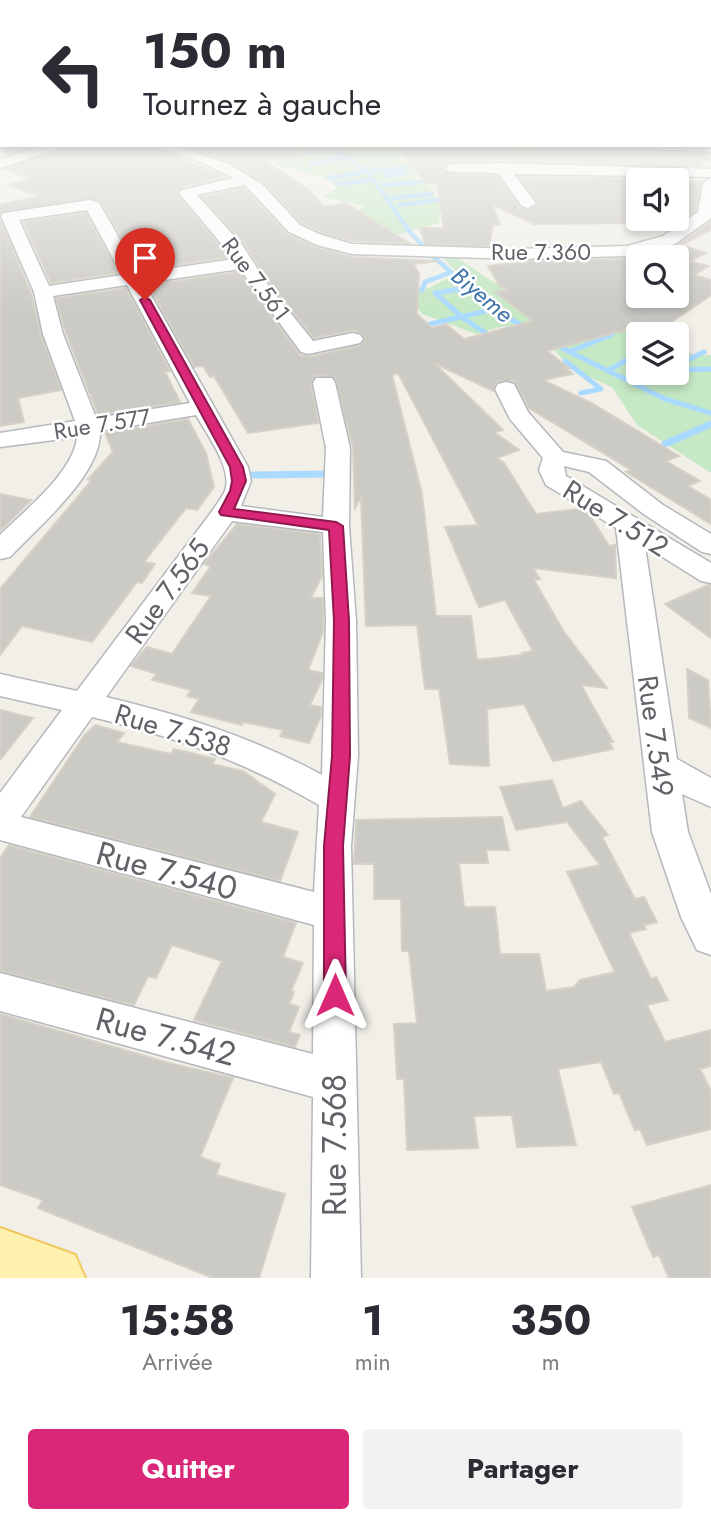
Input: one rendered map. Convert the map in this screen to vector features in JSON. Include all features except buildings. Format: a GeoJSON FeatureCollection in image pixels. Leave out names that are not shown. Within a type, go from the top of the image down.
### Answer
{"type":"FeatureCollection","features":[{"type":"Feature","properties":{"kind":"main road"},"geometry":{"type":"LineString","coordinates":[[0,1260],[52,1278]]}},
{"type":"Feature","properties":{"kind":"street","name":"Rue 7.561"},"geometry":{"type":"LineString","coordinates":[[193,192],[187,193],[247,263],[261,288],[308,348],[353,339]]}},
{"type":"Feature","properties":{"kind":"street","name":"Rue 7.360"},"geometry":{"type":"LineString","coordinates":[[264,192],[280,216],[309,236],[352,249],[516,254],[627,251],[669,240],[709,214],[710,192]]}},
{"type":"Feature","properties":{"kind":"street"},"geometry":{"type":"LineString","coordinates":[[519,192],[528,203]]}},
{"type":"Feature","properties":{"kind":"street","name":"Rue 7.565"},"geometry":{"type":"LineString","coordinates":[[0,819],[225,512],[237,491],[239,481],[236,467],[205,407],[93,206],[83,204],[12,214],[10,218],[43,292],[53,334],[88,426]]}},
{"type":"Feature","properties":{"kind":"street"},"geometry":{"type":"LineString","coordinates":[[43,292],[247,263]]}},
{"type":"Feature","properties":{"kind":"street","name":"Rue 7.568"},"geometry":{"type":"LineString","coordinates":[[324,383],[338,448],[336,526],[341,621],[341,756],[334,846],[336,1278]]}},
{"type":"Feature","properties":{"kind":"street"},"geometry":{"type":"LineString","coordinates":[[506,388],[518,414],[555,457]]}},
{"type":"Feature","properties":{"kind":"street","name":"Rue 7.577"},"geometry":{"type":"LineString","coordinates":[[0,440],[205,407]]}},
{"type":"Feature","properties":{"kind":"street"},"geometry":{"type":"LineString","coordinates":[[0,551],[53,495],[85,455],[89,442],[88,426]]}},
{"type":"Feature","properties":{"kind":"street","name":"Rue 7.512"},"geometry":{"type":"LineString","coordinates":[[711,546],[654,510],[597,466],[555,457],[551,470],[555,480],[711,575]]}},
{"type":"Feature","properties":{"kind":"street"},"geometry":{"type":"LineString","coordinates":[[225,512],[336,526]]}},
{"type":"Feature","properties":{"kind":"street","name":"Rue 7.549"},"geometry":{"type":"LineString","coordinates":[[629,527],[670,832],[700,917],[711,938]]}},
{"type":"Feature","properties":{"kind":"street","name":"Rue 7.538"},"geometry":{"type":"LineString","coordinates":[[0,685],[84,704],[217,740],[269,761],[337,799]]}},
{"type":"Feature","properties":{"kind":"street"},"geometry":{"type":"LineString","coordinates":[[660,765],[711,794]]}},
{"type":"Feature","properties":{"kind":"street","name":"Rue 7.540"},"geometry":{"type":"LineString","coordinates":[[0,826],[335,914]]}},
{"type":"Feature","properties":{"kind":"street","name":"Rue 7.542"},"geometry":{"type":"LineString","coordinates":[[0,992],[333,1080]]}},
{"type":"Feature","properties":{"kind":"green space"},"geometry":{"type":"Polygon","coordinates":[[[331,192],[434,192],[435,198],[456,200],[460,209],[440,211],[439,223],[392,236],[352,214],[365,206],[323,197],[331,192]]]}},
{"type":"Feature","properties":{"kind":"green space"},"geometry":{"type":"Polygon","coordinates":[[[440,255],[453,255],[495,283],[529,285],[601,318],[626,323],[626,385],[689,385],[689,353],[698,356],[711,355],[711,473],[637,425],[612,387],[573,370],[549,345],[524,331],[504,326],[476,334],[422,314],[411,297],[458,273],[440,255]]]}},
{"type":"Feature","properties":{"kind":"waterway","name":"Biyeme"},"geometry":{"type":"LineString","coordinates":[[382,192],[410,232],[435,259]]}},
{"type":"Feature","properties":{"kind":"waterway"},"geometry":{"type":"LineString","coordinates":[[393,198],[431,194]]}},
{"type":"Feature","properties":{"kind":"waterway"},"geometry":{"type":"LineString","coordinates":[[399,205],[437,200]]}},
{"type":"Feature","properties":{"kind":"waterway","name":"Biyeme"},"geometry":{"type":"LineString","coordinates":[[434,257],[495,312],[526,327]]}},
{"type":"Feature","properties":{"kind":"waterway"},"geometry":{"type":"LineString","coordinates":[[411,290],[422,290],[425,282],[449,273]]}},
{"type":"Feature","properties":{"kind":"waterway"},"geometry":{"type":"LineString","coordinates":[[462,317],[435,293],[466,288]]}},
{"type":"Feature","properties":{"kind":"waterway"},"geometry":{"type":"LineString","coordinates":[[462,317],[490,310]]}},
{"type":"Feature","properties":{"kind":"waterway"},"geometry":{"type":"LineString","coordinates":[[418,327],[462,317]]}},
{"type":"Feature","properties":{"kind":"waterway"},"geometry":{"type":"LineString","coordinates":[[462,317],[493,338]]}},
{"type":"Feature","properties":{"kind":"waterway"},"geometry":{"type":"LineString","coordinates":[[571,351],[611,335],[617,328]]}},
{"type":"Feature","properties":{"kind":"waterway","name":"Biyeme"},"geometry":{"type":"LineString","coordinates":[[552,343],[665,399],[711,413]]}},
{"type":"Feature","properties":{"kind":"waterway"},"geometry":{"type":"LineString","coordinates":[[689,359],[704,352]]}},
{"type":"Feature","properties":{"kind":"waterway"},"geometry":{"type":"LineString","coordinates":[[609,370],[626,360]]}},
{"type":"Feature","properties":{"kind":"waterway"},"geometry":{"type":"LineString","coordinates":[[565,361],[601,389],[581,393]]}},
{"type":"Feature","properties":{"kind":"waterway"},"geometry":{"type":"LineString","coordinates":[[689,370],[711,369]]}},
{"type":"Feature","properties":{"kind":"waterway"},"geometry":{"type":"LineString","coordinates":[[665,444],[711,424]]}},
{"type":"Feature","properties":{"kind":"waterway"},"geometry":{"type":"LineString","coordinates":[[251,475],[330,474]]}},
{"type":"Feature","properties":{"kind":"route"},"geometry":{"type":"LineString","coordinates":[[145,300],[236,467],[239,481],[237,491],[225,512],[336,526],[341,621],[341,756],[334,846],[335,995]]}}]}
